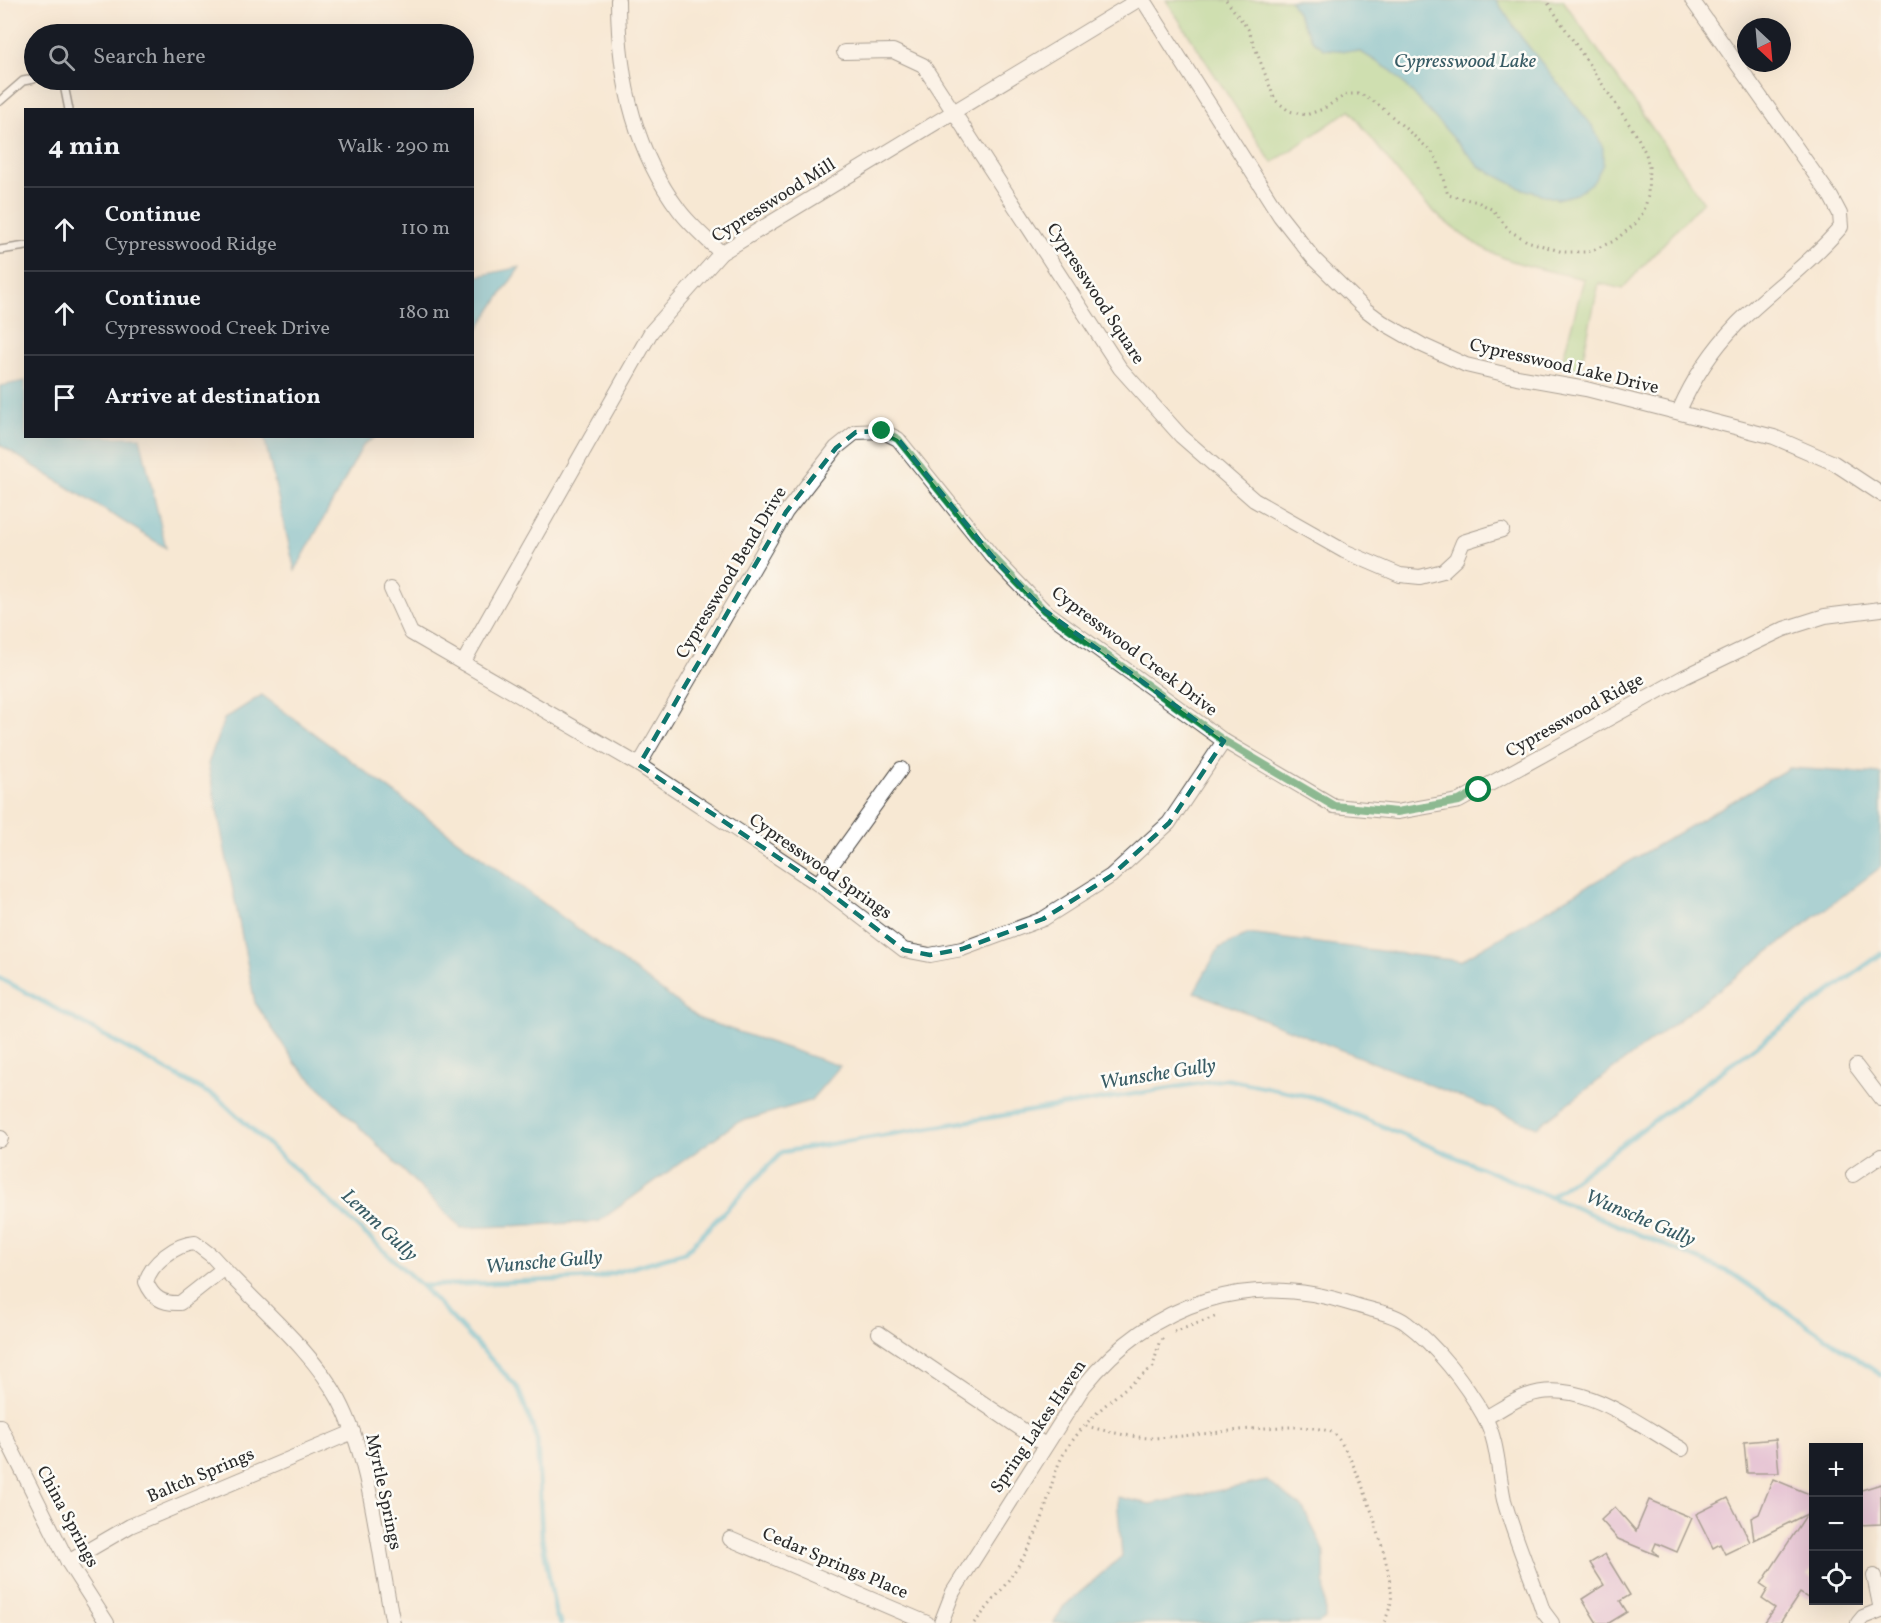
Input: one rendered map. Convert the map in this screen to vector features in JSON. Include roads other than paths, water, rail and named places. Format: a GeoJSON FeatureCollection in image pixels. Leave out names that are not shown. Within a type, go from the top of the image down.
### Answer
{"type":"FeatureCollection","features":[{"type":"Feature","properties":{"kind":"street"},"geometry":{"type":"LineString","coordinates":[[618,0],[625,84],[640,139],[656,178],[680,212],[721,253]]}},
{"type":"Feature","properties":{"kind":"street","name":"Cypresswood Mill"},"geometry":{"type":"LineString","coordinates":[[463,663],[651,332],[721,253],[1138,0]]}},
{"type":"Feature","properties":{"kind":"street","name":"Cypresswood Lake Drive"},"geometry":{"type":"LineString","coordinates":[[1143,0],[1280,216],[1314,259],[1366,310],[1422,345],[1466,365],[1678,411],[1774,437],[1834,463],[1879,489]]}},
{"type":"Feature","properties":{"kind":"street"},"geometry":{"type":"LineString","coordinates":[[1678,411],[1692,381],[1713,352],[1737,325],[1823,248],[1841,227],[1840,214],[1825,188],[1692,0]]}},
{"type":"Feature","properties":{"kind":"street","name":"Cypresswood Square"},"geometry":{"type":"LineString","coordinates":[[844,52],[893,51],[922,65],[954,110],[1120,368],[1181,436],[1254,500],[1344,551],[1400,575],[1420,577],[1443,571],[1456,560],[1463,542],[1502,530]]}},
{"type":"Feature","properties":{"kind":"street","name":"Cypresswood Creek Drive"},"geometry":{"type":"LineString","coordinates":[[882,431],[898,439],[992,556],[1044,610],[1224,741]]}},
{"type":"Feature","properties":{"kind":"street","name":"Cypresswood Bend Drive"},"geometry":{"type":"LineString","coordinates":[[639,765],[786,512],[836,448],[856,432],[882,431]]}},
{"type":"Feature","properties":{"kind":"street","name":"Cypresswood Springs"},"geometry":{"type":"LineString","coordinates":[[392,589],[411,633],[639,765],[818,885],[904,950],[930,955],[962,949],[1043,919],[1111,876],[1169,823],[1224,741]]}},
{"type":"Feature","properties":{"kind":"street","name":"Cypresswood Ridge"},"geometry":{"type":"LineString","coordinates":[[1224,741],[1334,806],[1397,812],[1459,801],[1684,677],[1784,629],[1825,616],[1881,609]]}},
{"type":"Feature","properties":{"kind":"street"},"geometry":{"type":"LineString","coordinates":[[818,885],[901,769]]}},
{"type":"Feature","properties":{"kind":"street"},"geometry":{"type":"LineString","coordinates":[[1857,1066],[1881,1099]]}},
{"type":"Feature","properties":{"kind":"street"},"geometry":{"type":"LineString","coordinates":[[1853,1175],[1881,1156]]}},
{"type":"Feature","properties":{"kind":"street","name":"Myrtle Springs"},"geometry":{"type":"LineString","coordinates":[[223,1269],[180,1303],[162,1302],[156,1298],[146,1282],[148,1274],[175,1248],[186,1243],[195,1243],[223,1269],[319,1369],[340,1401],[363,1467],[393,1623]]}},
{"type":"Feature","properties":{"kind":"street","name":"Spring Lakes Haven"},"geometry":{"type":"LineString","coordinates":[[941,1623],[953,1592],[1045,1445],[1084,1386],[1106,1359],[1155,1322],[1200,1302],[1257,1291],[1290,1290],[1328,1296],[1405,1322],[1460,1377],[1485,1418],[1505,1502],[1543,1611],[1552,1623]]}},
{"type":"Feature","properties":{"kind":"street"},"geometry":{"type":"LineString","coordinates":[[879,1333],[1045,1445]]}},
{"type":"Feature","properties":{"kind":"street"},"geometry":{"type":"LineString","coordinates":[[1485,1418],[1526,1396],[1558,1390],[1587,1395],[1682,1449]]}},
{"type":"Feature","properties":{"kind":"street","name":"China Springs"},"geometry":{"type":"LineString","coordinates":[[0,1426],[68,1562],[106,1623]]}},
{"type":"Feature","properties":{"kind":"street","name":"Baltch Springs"},"geometry":{"type":"LineString","coordinates":[[68,1562],[130,1526],[352,1432]]}},
{"type":"Feature","properties":{"kind":"street","name":"Cedar Springs Place"},"geometry":{"type":"LineString","coordinates":[[730,1539],[927,1623]]}},
{"type":"Feature","properties":{"kind":"street"},"geometry":{"type":"LineString","coordinates":[[1858,1623],[1863,1617],[1881,1610],[1874,1576]]}},
{"type":"Feature","properties":{"kind":"lane"},"geometry":{"type":"LineString","coordinates":[[0,101],[24,81]]}},
{"type":"Feature","properties":{"kind":"lane"},"geometry":{"type":"LineString","coordinates":[[65,90],[69,108]]}},
{"type":"Feature","properties":{"kind":"lane"},"geometry":{"type":"LineString","coordinates":[[0,250],[24,246]]}},
{"type":"Feature","properties":{"kind":"water","name":"Cypresswood Lake"},"geometry":{"type":"Polygon","coordinates":[[[1290,0],[1496,0],[1521,37],[1593,127],[1603,148],[1603,164],[1594,181],[1576,194],[1557,199],[1520,188],[1480,167],[1392,71],[1361,52],[1324,49],[1312,40],[1290,0]]]}},
{"type":"Feature","properties":{"kind":"water"},"geometry":{"type":"Polygon","coordinates":[[[520,267],[474,335],[474,277],[520,267]]]}},
{"type":"Feature","properties":{"kind":"water"},"geometry":{"type":"Polygon","coordinates":[[[24,381],[24,438],[140,438],[166,548],[0,445],[0,386],[24,381]]]}},
{"type":"Feature","properties":{"kind":"water"},"geometry":{"type":"Polygon","coordinates":[[[264,438],[374,438],[364,444],[295,571],[264,438]]]}},
{"type":"Feature","properties":{"kind":"water"},"geometry":{"type":"Polygon","coordinates":[[[262,695],[700,1019],[840,1066],[810,1101],[736,1123],[598,1222],[461,1228],[296,1064],[255,1003],[208,764],[224,719],[262,695]]]}},
{"type":"Feature","properties":{"kind":"water"},"geometry":{"type":"Polygon","coordinates":[[[1789,768],[1881,774],[1881,867],[1537,1127],[1194,992],[1219,948],[1248,934],[1460,961],[1789,768]]]}},
{"type":"Feature","properties":{"kind":"water"},"geometry":{"type":"Polygon","coordinates":[[[1267,1481],[1303,1508],[1324,1550],[1325,1619],[1319,1623],[1054,1623],[1063,1607],[1122,1556],[1117,1497],[1150,1504],[1267,1481]]]}},
{"type":"Feature","properties":{"kind":"waterway"},"geometry":{"type":"LineString","coordinates":[[1550,1197],[1881,954]]}},
{"type":"Feature","properties":{"kind":"waterway","name":"Lemm Gully"},"geometry":{"type":"LineString","coordinates":[[0,978],[219,1099],[422,1286],[518,1388],[537,1439],[542,1538],[556,1616],[561,1623]]}},
{"type":"Feature","properties":{"kind":"waterway","name":"Wunsche Gully"},"geometry":{"type":"LineString","coordinates":[[422,1286],[596,1278],[685,1252],[782,1152],[1225,1079],[1313,1097],[1731,1273],[1881,1375]]}}]}
